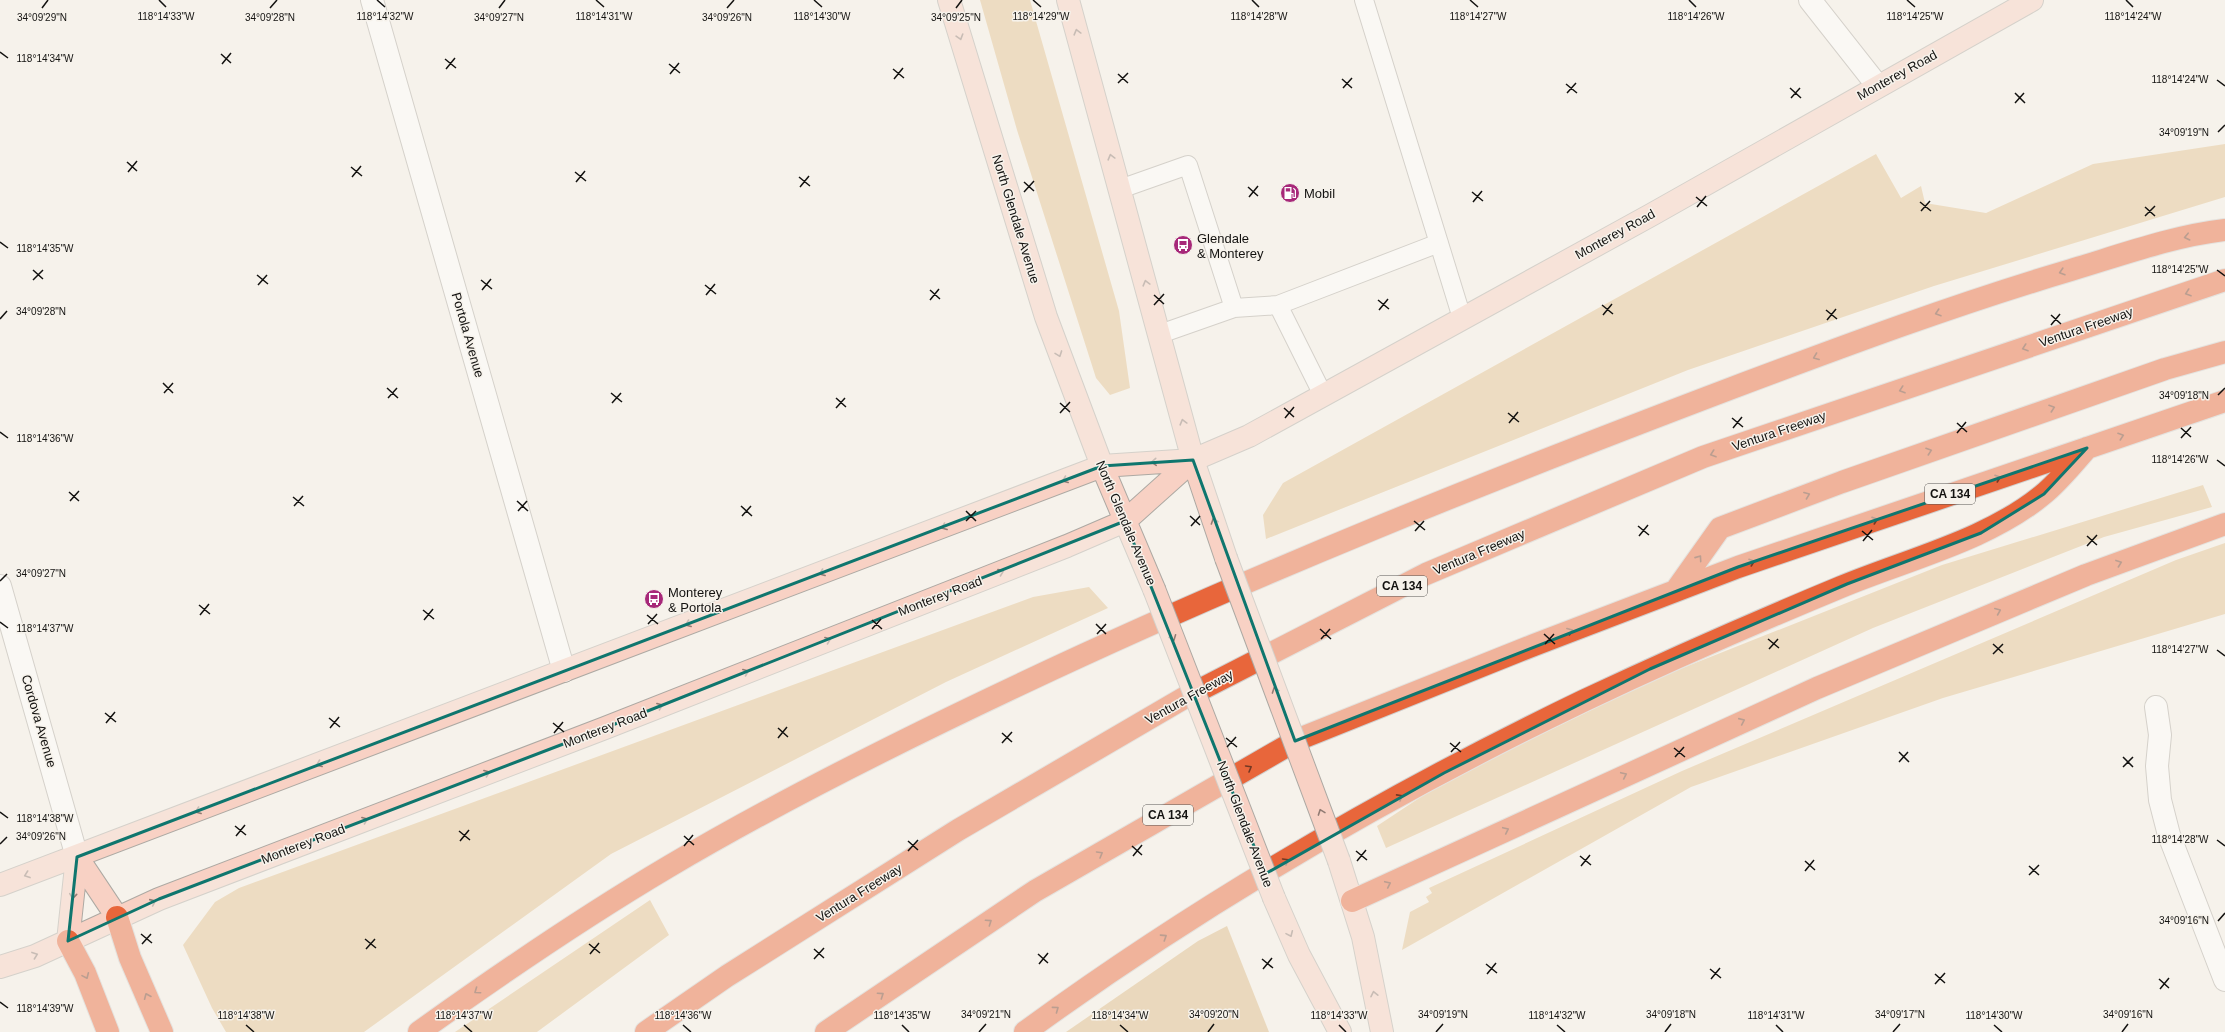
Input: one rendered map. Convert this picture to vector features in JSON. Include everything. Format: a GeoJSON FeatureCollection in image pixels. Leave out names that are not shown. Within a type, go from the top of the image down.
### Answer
{"type":"FeatureCollection","features":[{"type":"Feature","properties":{"kind":"highway"},"geometry":{"type":"LineString","coordinates":[[419,1032],[553,939],[619,897],[717,839],[889,747],[1115,640],[1469,489],[1846,345],[2039,279],[2186,236],[2225,230]]}},
{"type":"Feature","properties":{"kind":"highway","name":"Ventura Freeway"},"geometry":{"type":"LineString","coordinates":[[646,1032],[727,976],[958,830],[1184,698],[1426,574],[1703,457],[2225,280]]}},
{"type":"Feature","properties":{"kind":"highway"},"geometry":{"type":"LineString","coordinates":[[1676,590],[1720,528],[1842,482],[2165,369],[2225,352]]}},
{"type":"Feature","properties":{"kind":"highway","name":"CA 134"},"geometry":{"type":"LineString","coordinates":[[826,1032],[1035,891],[1299,739],[1676,590],[1738,567],[2225,401]]}},
{"type":"Feature","properties":{"kind":"highway"},"geometry":{"type":"LineString","coordinates":[[1025,1032],[1128,960],[1240,888],[1395,799],[1517,735],[1650,669],[1847,584],[1981,533],[2012,516],[2044,494],[2087,448]]}},
{"type":"Feature","properties":{"kind":"highway"},"geometry":{"type":"LineString","coordinates":[[1352,900],[1737,722],[2086,575],[2225,524]]}},
{"type":"Feature","properties":{"kind":"highway"},"geometry":{"type":"LineString","coordinates":[[117,917],[130,958],[162,1032]]}},
{"type":"Feature","properties":{"kind":"highway"},"geometry":{"type":"LineString","coordinates":[[68,941],[85,973],[108,1032]]}},
{"type":"Feature","properties":{"kind":"main road","name":"North Glendale Avenue"},"geometry":{"type":"LineString","coordinates":[[949,0],[1046,317],[1102,466],[1154,589],[1274,898],[1299,955],[1340,1032]]}},
{"type":"Feature","properties":{"kind":"main road"},"geometry":{"type":"LineString","coordinates":[[1068,0],[1193,460],[1226,558],[1339,861],[1352,900],[1363,937],[1382,1032]]}},
{"type":"Feature","properties":{"kind":"main road","name":"Monterey Road"},"geometry":{"type":"LineString","coordinates":[[0,967],[35,956],[117,917],[167,896],[605,728],[1048,554],[1125,521],[1193,460],[1249,436],[1650,215],[1878,85],[2032,0]]}},
{"type":"Feature","properties":{"kind":"main road","name":"Monterey Road"},"geometry":{"type":"LineString","coordinates":[[0,885],[1102,466],[1193,460]]}},
{"type":"Feature","properties":{"kind":"main road"},"geometry":{"type":"LineString","coordinates":[[77,857],[117,917]]}},
{"type":"Feature","properties":{"kind":"main road"},"geometry":{"type":"LineString","coordinates":[[68,941],[77,857]]}},
{"type":"Feature","properties":{"kind":"street","name":"Portola Avenue"},"geometry":{"type":"LineString","coordinates":[[372,0],[564,671]]}},
{"type":"Feature","properties":{"kind":"street"},"geometry":{"type":"LineString","coordinates":[[1810,0],[1878,85]]}},
{"type":"Feature","properties":{"kind":"street","name":"Cordova Avenue"},"geometry":{"type":"LineString","coordinates":[[0,586],[77,857]]}},
{"type":"Feature","properties":{"kind":"street"},"geometry":{"type":"LineString","coordinates":[[2156,708],[2160,735],[2157,766],[2160,800],[2169,835],[2225,980]]}},
{"type":"Feature","properties":{"kind":"lane"},"geometry":{"type":"LineString","coordinates":[[1364,0],[1462,318]]}},
{"type":"Feature","properties":{"kind":"lane"},"geometry":{"type":"LineString","coordinates":[[1120,189],[1188,165],[1234,308]]}},
{"type":"Feature","properties":{"kind":"lane"},"geometry":{"type":"LineString","coordinates":[[1160,334],[1234,308],[1278,305],[1439,244]]}},
{"type":"Feature","properties":{"kind":"lane"},"geometry":{"type":"LineString","coordinates":[[1278,305],[1323,395]]}},
{"type":"Feature","properties":{"kind":"highlighted area"},"geometry":{"type":"Polygon","coordinates":[[[2087,448],[2044,494],[1981,533],[1847,584],[1650,669],[1444,773],[1265,874],[1125,521],[605,728],[159,899],[68,941],[77,857],[1102,466],[1193,460],[1295,741],[1738,567],[2087,448]]]}},
{"type":"Feature","properties":{"kind":"shaded area"},"geometry":{"type":"Polygon","coordinates":[[[980,0],[1030,0],[1119,311],[1130,388],[1110,395],[1096,378],[1017,130],[980,0]]]}},
{"type":"Feature","properties":{"kind":"shaded area"},"geometry":{"type":"Polygon","coordinates":[[[2225,144],[2225,197],[1934,286],[1688,370],[1266,539],[1263,515],[1283,483],[1876,154],[1901,198],[1921,186],[1925,203],[1986,213],[2093,164],[2225,144]]]}},
{"type":"Feature","properties":{"kind":"shaded area"},"geometry":{"type":"Polygon","coordinates":[[[2203,485],[2212,507],[2104,537],[1873,628],[1386,848],[1377,826],[1445,781],[1655,679],[1942,565],[2203,485]]]}},
{"type":"Feature","properties":{"kind":"shaded area"},"geometry":{"type":"Polygon","coordinates":[[[2225,543],[2225,614],[1943,698],[1691,787],[1402,950],[1410,912],[1429,902],[1426,897],[1432,893],[1429,888],[1682,771],[2176,560],[2225,543]]]}},
{"type":"Feature","properties":{"kind":"shaded area"},"geometry":{"type":"Polygon","coordinates":[[[1089,587],[1108,608],[946,682],[611,854],[364,1032],[226,1032],[212,1008],[183,945],[215,902],[239,888],[1033,597],[1089,587]]]}},
{"type":"Feature","properties":{"kind":"shaded area"},"geometry":{"type":"Polygon","coordinates":[[[650,900],[669,935],[537,1032],[455,1032],[650,900]]]}},
{"type":"Feature","properties":{"kind":"shaded area"},"geometry":{"type":"Polygon","coordinates":[[[1227,926],[1269,1032],[1066,1032],[1198,941],[1227,926]]]}},
{"type":"Feature","properties":{"kind":"place","name":"Mobil"},"geometry":{"type":"Point","coordinates":[1290,193]}},
{"type":"Feature","properties":{"kind":"place","name":"Glendale & Monterey"},"geometry":{"type":"Point","coordinates":[1183,245]}},
{"type":"Feature","properties":{"kind":"place","name":"Monterey & Portola"},"geometry":{"type":"Point","coordinates":[654,599]}}]}
